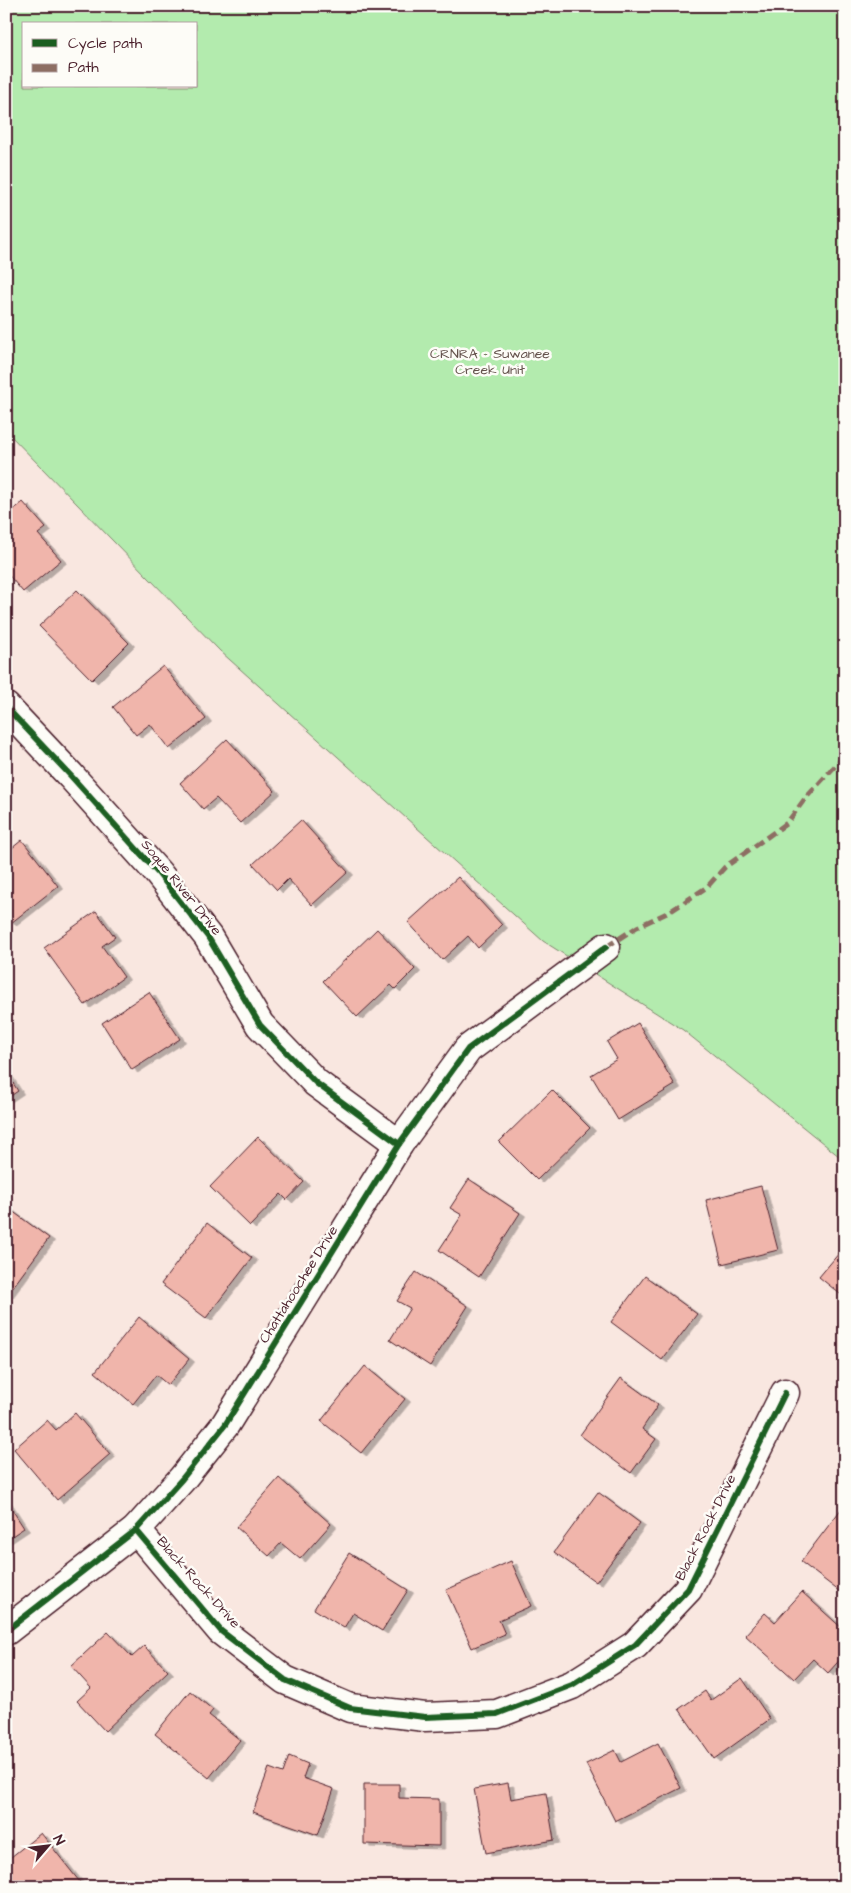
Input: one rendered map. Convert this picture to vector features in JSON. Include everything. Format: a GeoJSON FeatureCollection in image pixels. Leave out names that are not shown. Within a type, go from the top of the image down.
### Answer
{"type":"FeatureCollection","features":[{"type":"Feature","properties":{"kind":"street","name":"Soque River Drive"},"geometry":{"type":"LineString","coordinates":[[6,707],[158,873],[208,937],[260,1025],[316,1084],[399,1144]]}},
{"type":"Feature","properties":{"kind":"street","name":"Chattahoochee Drive"},"geometry":{"type":"LineString","coordinates":[[6,1630],[136,1530],[182,1479],[225,1425],[399,1144],[468,1049],[606,947]]}},
{"type":"Feature","properties":{"kind":"street","name":"Black Rock Drive"},"geometry":{"type":"LineString","coordinates":[[136,1530],[221,1631],[286,1680],[350,1708],[425,1717],[497,1714],[572,1685],[635,1645],[688,1589],[785,1393]]}},
{"type":"Feature","properties":{"kind":"green space","name":"CRNRA - Suwanee Creek Unit"},"geometry":{"type":"Polygon","coordinates":[[[6,6],[845,6],[845,1161],[683,1030],[543,941],[220,651],[6,431],[6,6]]]}},
{"type":"Feature","properties":{"kind":"building"},"geometry":{"type":"Polygon","coordinates":[[[23,502],[46,528],[38,534],[61,560],[23,592],[6,572],[6,516],[23,502]]]}},
{"type":"Feature","properties":{"kind":"building"},"geometry":{"type":"Polygon","coordinates":[[[77,590],[129,643],[92,680],[39,626],[77,590]]]}},
{"type":"Feature","properties":{"kind":"building"},"geometry":{"type":"Polygon","coordinates":[[[163,666],[206,719],[169,749],[150,724],[136,735],[113,707],[163,666]]]}},
{"type":"Feature","properties":{"kind":"building"},"geometry":{"type":"Polygon","coordinates":[[[227,739],[275,791],[240,823],[216,798],[203,809],[180,783],[227,739]]]}},
{"type":"Feature","properties":{"kind":"building"},"geometry":{"type":"Polygon","coordinates":[[[301,820],[348,872],[312,905],[288,879],[277,890],[253,864],[301,820]]]}},
{"type":"Feature","properties":{"kind":"building"},"geometry":{"type":"Polygon","coordinates":[[[22,840],[58,886],[11,923],[6,917],[6,853],[22,840]]]}},
{"type":"Feature","properties":{"kind":"building"},"geometry":{"type":"Polygon","coordinates":[[[458,877],[502,925],[478,948],[468,936],[442,960],[408,922],[458,877]]]}},
{"type":"Feature","properties":{"kind":"building"},"geometry":{"type":"Polygon","coordinates":[[[96,911],[115,937],[102,946],[124,977],[85,1005],[44,948],[96,911]]]}},
{"type":"Feature","properties":{"kind":"building"},"geometry":{"type":"Polygon","coordinates":[[[377,929],[415,969],[395,989],[391,985],[357,1017],[323,981],[377,929]]]}},
{"type":"Feature","properties":{"kind":"building"},"geometry":{"type":"Polygon","coordinates":[[[149,992],[180,1039],[132,1070],[102,1023],[149,992]]]}},
{"type":"Feature","properties":{"kind":"building"},"geometry":{"type":"Polygon","coordinates":[[[638,1023],[675,1085],[618,1120],[591,1075],[617,1059],[607,1042],[638,1023]]]}},
{"type":"Feature","properties":{"kind":"building"},"geometry":{"type":"Polygon","coordinates":[[[6,1072],[18,1091],[6,1099],[6,1072]]]}},
{"type":"Feature","properties":{"kind":"building"},"geometry":{"type":"Polygon","coordinates":[[[552,1090],[590,1128],[537,1180],[499,1142],[552,1090]]]}},
{"type":"Feature","properties":{"kind":"building"},"geometry":{"type":"Polygon","coordinates":[[[258,1137],[304,1182],[287,1200],[281,1194],[250,1226],[210,1187],[258,1137]]]}},
{"type":"Feature","properties":{"kind":"building"},"geometry":{"type":"Polygon","coordinates":[[[469,1179],[520,1213],[479,1277],[439,1250],[462,1215],[450,1208],[469,1179]]]}},
{"type":"Feature","properties":{"kind":"building"},"geometry":{"type":"Polygon","coordinates":[[[761,1186],[778,1250],[722,1264],[706,1200],[761,1186]]]}},
{"type":"Feature","properties":{"kind":"building"},"geometry":{"type":"Polygon","coordinates":[[[8,1208],[49,1238],[7,1295],[6,1210],[8,1208]]]}},
{"type":"Feature","properties":{"kind":"building"},"geometry":{"type":"Polygon","coordinates":[[[207,1223],[252,1258],[206,1318],[161,1284],[207,1223]]]}},
{"type":"Feature","properties":{"kind":"building"},"geometry":{"type":"Polygon","coordinates":[[[845,1246],[845,1298],[819,1277],[845,1246]]]}},
{"type":"Feature","properties":{"kind":"building"},"geometry":{"type":"Polygon","coordinates":[[[416,1272],[468,1306],[430,1366],[390,1340],[410,1308],[397,1301],[416,1272]]]}},
{"type":"Feature","properties":{"kind":"building"},"geometry":{"type":"Polygon","coordinates":[[[645,1276],[697,1314],[662,1360],[611,1322],[645,1276]]]}},
{"type":"Feature","properties":{"kind":"building"},"geometry":{"type":"Polygon","coordinates":[[[139,1317],[189,1359],[168,1385],[156,1375],[133,1404],[95,1372],[139,1317]]]}},
{"type":"Feature","properties":{"kind":"building"},"geometry":{"type":"Polygon","coordinates":[[[365,1366],[405,1399],[361,1453],[321,1421],[365,1366]]]}},
{"type":"Feature","properties":{"kind":"building"},"geometry":{"type":"Polygon","coordinates":[[[621,1378],[658,1405],[642,1429],[656,1439],[631,1473],[580,1435],[621,1378]]]}},
{"type":"Feature","properties":{"kind":"building"},"geometry":{"type":"Polygon","coordinates":[[[75,1413],[110,1454],[57,1500],[14,1449],[47,1420],[56,1430],[75,1413]]]}},
{"type":"Feature","properties":{"kind":"building"},"geometry":{"type":"Polygon","coordinates":[[[279,1478],[331,1524],[300,1559],[281,1543],[269,1556],[236,1527],[279,1478]]]}},
{"type":"Feature","properties":{"kind":"building"},"geometry":{"type":"Polygon","coordinates":[[[598,1492],[640,1523],[596,1582],[554,1552],[598,1492]]]}},
{"type":"Feature","properties":{"kind":"building"},"geometry":{"type":"Polygon","coordinates":[[[6,1500],[24,1528],[6,1540],[6,1500]]]}},
{"type":"Feature","properties":{"kind":"building"},"geometry":{"type":"Polygon","coordinates":[[[845,1504],[845,1593],[844,1595],[801,1562],[845,1504]]]}},
{"type":"Feature","properties":{"kind":"building"},"geometry":{"type":"Polygon","coordinates":[[[349,1553],[408,1590],[382,1631],[353,1613],[344,1628],[314,1609],[349,1553]]]}},
{"type":"Feature","properties":{"kind":"building"},"geometry":{"type":"Polygon","coordinates":[[[511,1561],[531,1606],[499,1620],[505,1634],[472,1648],[446,1590],[511,1561]]]}},
{"type":"Feature","properties":{"kind":"building"},"geometry":{"type":"Polygon","coordinates":[[[802,1592],[845,1631],[845,1654],[828,1673],[813,1659],[794,1679],[745,1635],[765,1613],[775,1622],[802,1592]]]}},
{"type":"Feature","properties":{"kind":"building"},"geometry":{"type":"Polygon","coordinates":[[[108,1632],[132,1657],[144,1646],[168,1671],[105,1731],[77,1701],[91,1688],[71,1666],[108,1632]]]}},
{"type":"Feature","properties":{"kind":"building"},"geometry":{"type":"Polygon","coordinates":[[[742,1678],[770,1719],[714,1759],[679,1709],[705,1691],[711,1700],[742,1678]]]}},
{"type":"Feature","properties":{"kind":"building"},"geometry":{"type":"Polygon","coordinates":[[[190,1691],[213,1710],[209,1715],[240,1740],[209,1778],[155,1734],[190,1691]]]}},
{"type":"Feature","properties":{"kind":"building"},"geometry":{"type":"Polygon","coordinates":[[[658,1743],[681,1788],[615,1821],[586,1764],[615,1750],[621,1762],[658,1743]]]}},
{"type":"Feature","properties":{"kind":"building"},"geometry":{"type":"Polygon","coordinates":[[[289,1756],[308,1764],[303,1778],[334,1789],[318,1835],[253,1812],[269,1768],[283,1773],[289,1756]]]}},
{"type":"Feature","properties":{"kind":"building"},"geometry":{"type":"Polygon","coordinates":[[[508,1783],[511,1799],[546,1793],[554,1840],[486,1853],[474,1789],[508,1783]]]}},
{"type":"Feature","properties":{"kind":"building"},"geometry":{"type":"Polygon","coordinates":[[[364,1784],[399,1784],[399,1798],[439,1799],[439,1846],[364,1844],[364,1784]]]}},
{"type":"Feature","properties":{"kind":"building"},"geometry":{"type":"Polygon","coordinates":[[[41,1833],[82,1887],[6,1887],[6,1861],[41,1833]]]}},
{"type":"Feature","properties":{"kind":"marked path"},"geometry":{"type":"LineString","coordinates":[[606,947],[637,927],[671,911],[707,887],[725,867],[787,823],[804,800],[845,755]]}},
{"type":"Feature","properties":{"kind":"cycle path"},"geometry":{"type":"LineString","coordinates":[[6,707],[158,873],[208,937],[260,1025],[316,1083],[399,1144]]}},
{"type":"Feature","properties":{"kind":"cycle path"},"geometry":{"type":"LineString","coordinates":[[6,1631],[136,1530],[182,1479],[225,1425],[399,1144],[468,1049],[606,947]]}},
{"type":"Feature","properties":{"kind":"cycle path"},"geometry":{"type":"LineString","coordinates":[[136,1530],[221,1631],[285,1680],[350,1708],[425,1717],[497,1714],[572,1685],[635,1645],[688,1589],[785,1393]]}}]}
